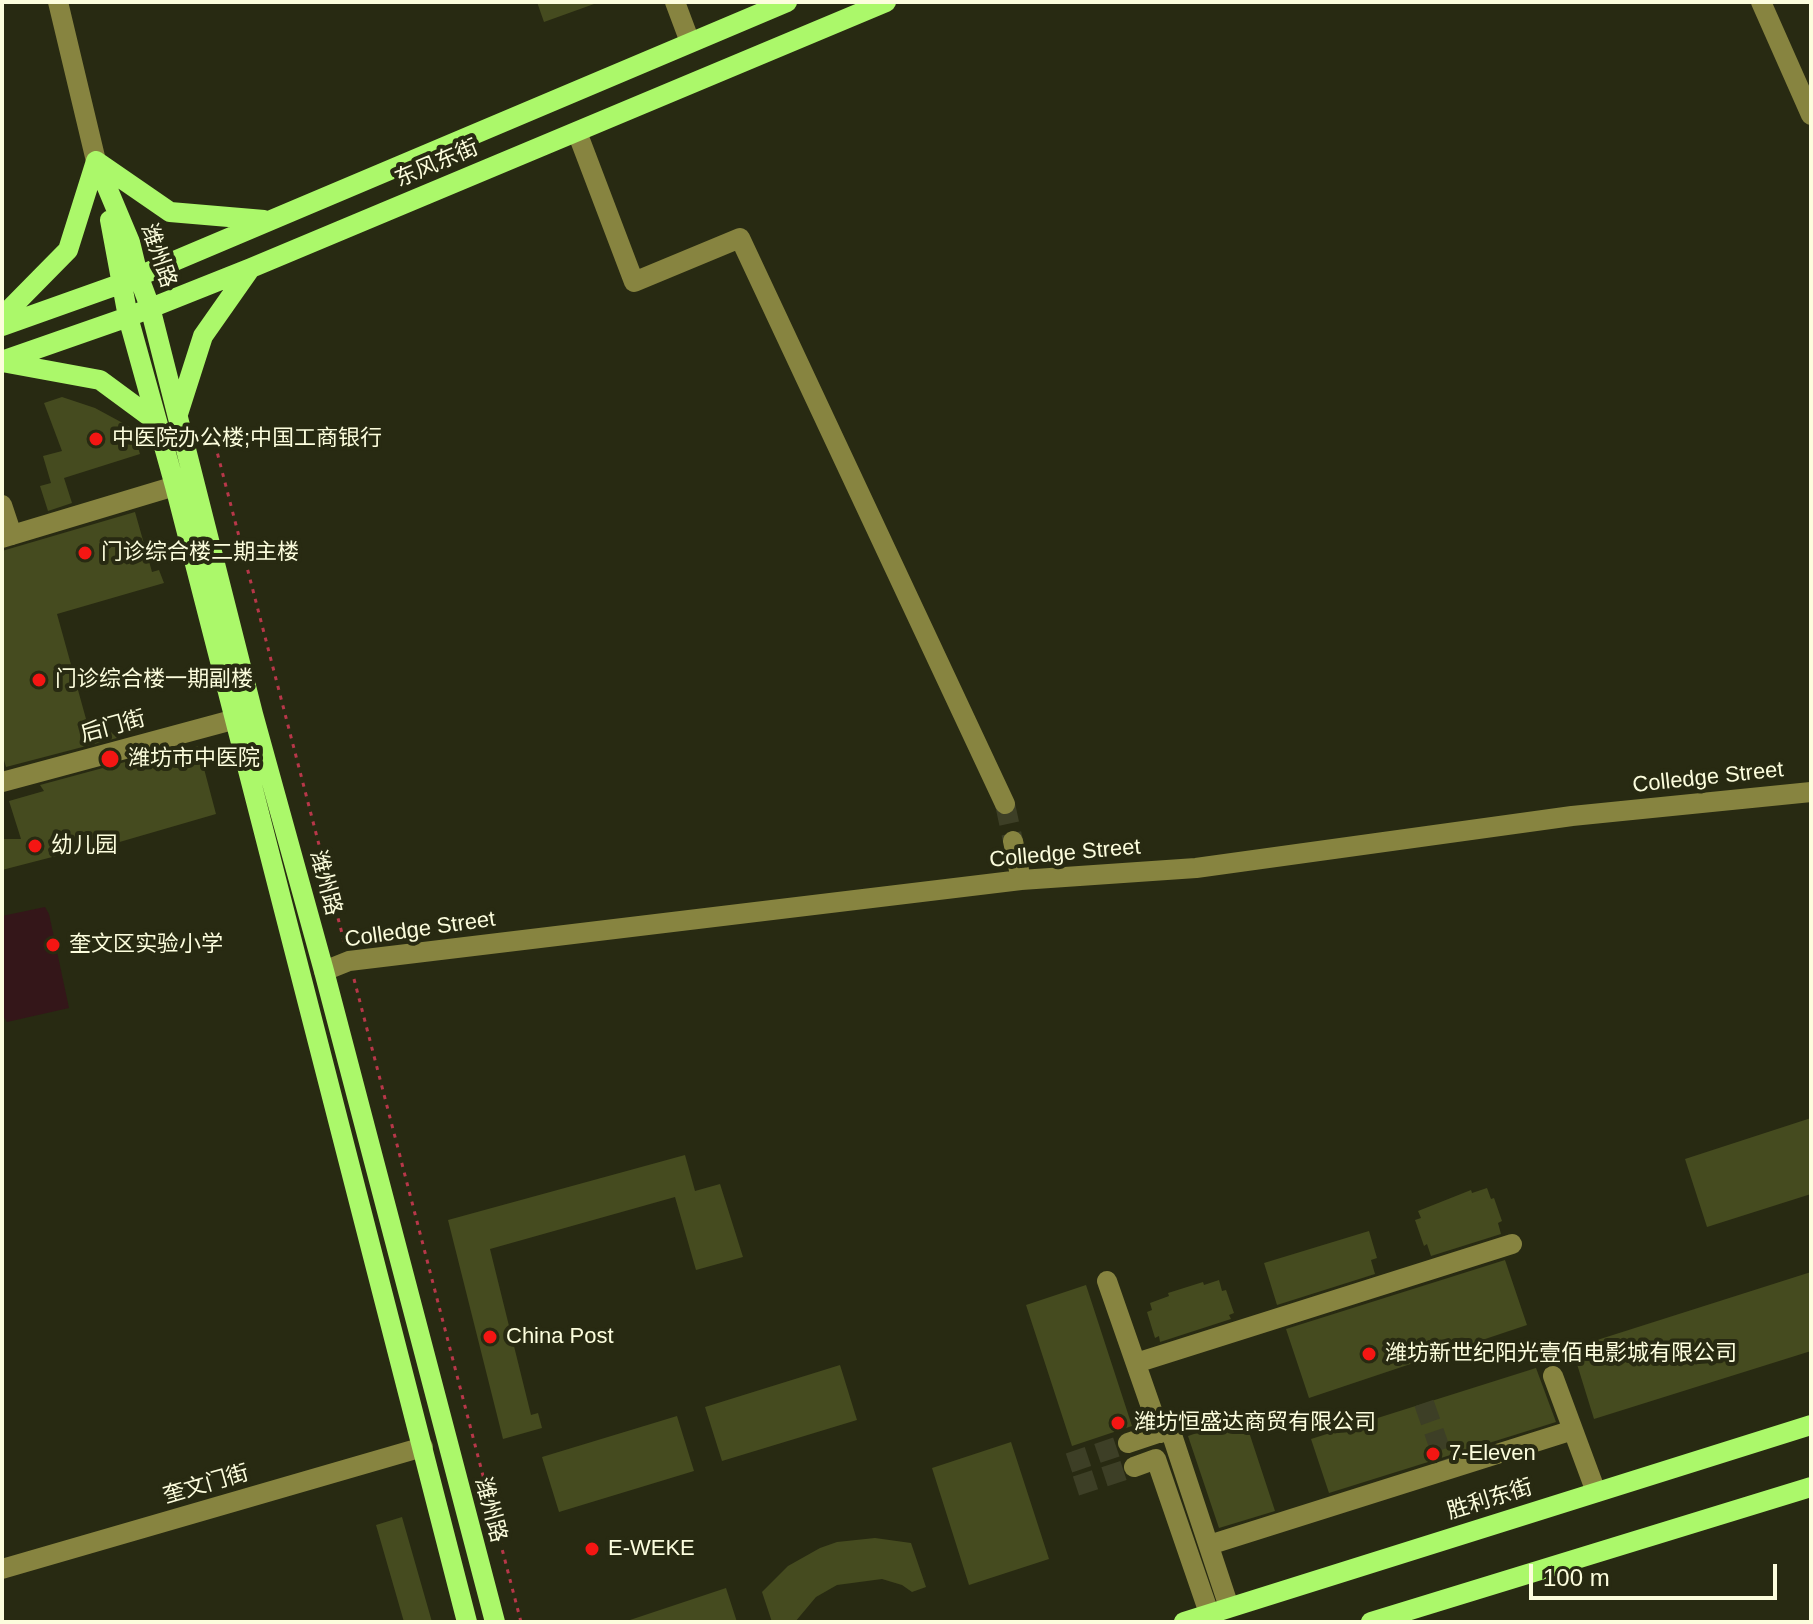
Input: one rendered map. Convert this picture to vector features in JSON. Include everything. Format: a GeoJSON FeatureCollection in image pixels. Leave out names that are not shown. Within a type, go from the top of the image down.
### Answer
{"type":"FeatureCollection","features":[{"type":"Feature","properties":{"kind":"main road","name":"东风东街"},"geometry":{"type":"LineString","coordinates":[[2,326],[129,279],[787,2]]}},
{"type":"Feature","properties":{"kind":"main road","name":"东风东街"},"geometry":{"type":"LineString","coordinates":[[2,361],[128,317],[251,268],[886,2]]}},
{"type":"Feature","properties":{"kind":"main road"},"geometry":{"type":"LineString","coordinates":[[2,317],[68,250],[96,161],[170,212],[268,220]]}},
{"type":"Feature","properties":{"kind":"main road","name":"潍州路"},"geometry":{"type":"LineString","coordinates":[[96,161],[130,242],[128,317],[236,719],[467,1622]]}},
{"type":"Feature","properties":{"kind":"main road"},"geometry":{"type":"LineString","coordinates":[[178,414],[203,336],[251,268]]}},
{"type":"Feature","properties":{"kind":"main road","name":"潍州路"},"geometry":{"type":"LineString","coordinates":[[129,279],[150,307],[253,714],[324,971],[495,1622]]}},
{"type":"Feature","properties":{"kind":"main road"},"geometry":{"type":"LineString","coordinates":[[2,361],[100,380],[157,422]]}},
{"type":"Feature","properties":{"kind":"main road","name":"胜利东街"},"geometry":{"type":"LineString","coordinates":[[1184,1622],[1811,1425]]}},
{"type":"Feature","properties":{"kind":"main road"},"geometry":{"type":"LineString","coordinates":[[1371,1622],[1811,1487]]}},
{"type":"Feature","properties":{"kind":"street","name":"潍州路"},"geometry":{"type":"LineString","coordinates":[[58,2],[96,161]]}},
{"type":"Feature","properties":{"kind":"street"},"geometry":{"type":"LineString","coordinates":[[675,2],[690,42]]}},
{"type":"Feature","properties":{"kind":"street"},"geometry":{"type":"LineString","coordinates":[[1761,2],[1811,115]]}},
{"type":"Feature","properties":{"kind":"street"},"geometry":{"type":"LineString","coordinates":[[577,132],[634,282],[740,238],[1005,804]]}},
{"type":"Feature","properties":{"kind":"street"},"geometry":{"type":"LineString","coordinates":[[2,505],[7,536],[175,486]]}},
{"type":"Feature","properties":{"kind":"street","name":"后门街"},"geometry":{"type":"LineString","coordinates":[[2,782],[236,719]]}},
{"type":"Feature","properties":{"kind":"street","name":"Colledge Street"},"geometry":{"type":"LineString","coordinates":[[324,971],[349,961],[1021,880],[1196,868],[1572,816],[1811,792]]}},
{"type":"Feature","properties":{"kind":"street"},"geometry":{"type":"LineString","coordinates":[[1013,841],[1021,880]]}},
{"type":"Feature","properties":{"kind":"street"},"geometry":{"type":"LineString","coordinates":[[1136,1363],[1512,1244]]}},
{"type":"Feature","properties":{"kind":"street"},"geometry":{"type":"LineString","coordinates":[[1107,1281],[1160,1433]]}},
{"type":"Feature","properties":{"kind":"street"},"geometry":{"type":"LineString","coordinates":[[1553,1376],[1596,1492]]}},
{"type":"Feature","properties":{"kind":"street"},"geometry":{"type":"LineString","coordinates":[[1128,1443],[1170,1429],[1209,1545],[1219,1610]]}},
{"type":"Feature","properties":{"kind":"street"},"geometry":{"type":"LineString","coordinates":[[1209,1545],[1573,1430]]}},
{"type":"Feature","properties":{"kind":"street","name":"奎文门街"},"geometry":{"type":"LineString","coordinates":[[2,1569],[423,1447]]}},
{"type":"Feature","properties":{"kind":"street"},"geometry":{"type":"LineString","coordinates":[[1134,1467],[1156,1459],[1219,1610]]}},
{"type":"Feature","properties":{"kind":"path"},"geometry":{"type":"LineString","coordinates":[[215,444],[521,1622]]}},
{"type":"Feature","properties":{"kind":"shaded area"},"geometry":{"type":"Polygon","coordinates":[[[45,907],[69,1008],[7,1022],[2,1014],[2,916],[45,907]]]}},
{"type":"Feature","properties":{"kind":"building"},"geometry":{"type":"Polygon","coordinates":[[[537,2],[594,2],[594,4],[544,22],[537,2]]]}},
{"type":"Feature","properties":{"kind":"building","name":"中医院办公楼;中国工商银行"},"geometry":{"type":"Polygon","coordinates":[[[62,397],[95,408],[132,428],[140,454],[64,478],[72,503],[48,511],[40,486],[51,483],[43,456],[62,451],[44,403],[62,397]]]}},
{"type":"Feature","properties":{"kind":"building"},"geometry":{"type":"Polygon","coordinates":[[[135,512],[152,572],[159,570],[164,583],[57,614],[91,737],[111,732],[117,738],[6,767],[2,753],[2,551],[135,512]]]}},
{"type":"Feature","properties":{"kind":"building"},"geometry":{"type":"Polygon","coordinates":[[[198,746],[216,814],[92,850],[91,847],[2,870],[2,839],[21,839],[9,801],[44,791],[40,785],[125,762],[126,767],[198,746]]]}},
{"type":"Feature","properties":{"kind":"building"},"geometry":{"type":"Polygon","coordinates":[[[1811,1118],[1811,1194],[1707,1227],[1685,1159],[1811,1118]]]}},
{"type":"Feature","properties":{"kind":"building"},"geometry":{"type":"Polygon","coordinates":[[[685,1155],[695,1191],[720,1184],[743,1257],[696,1270],[675,1197],[490,1249],[531,1415],[538,1413],[542,1428],[503,1439],[448,1220],[685,1155]]]}},
{"type":"Feature","properties":{"kind":"building"},"geometry":{"type":"Polygon","coordinates":[[[1487,1188],[1502,1221],[1498,1223],[1501,1234],[1431,1256],[1415,1220],[1421,1218],[1418,1211],[1471,1190],[1472,1193],[1487,1188]]]}},
{"type":"Feature","properties":{"kind":"building"},"geometry":{"type":"Polygon","coordinates":[[[1369,1231],[1377,1258],[1371,1260],[1375,1274],[1277,1305],[1264,1263],[1369,1231]]]}},
{"type":"Feature","properties":{"kind":"building"},"geometry":{"type":"Polygon","coordinates":[[[1505,1260],[1527,1325],[1309,1398],[1286,1329],[1505,1260]]]}},
{"type":"Feature","properties":{"kind":"building"},"geometry":{"type":"Polygon","coordinates":[[[1811,1272],[1811,1351],[1594,1419],[1572,1348],[1811,1272]]]}},
{"type":"Feature","properties":{"kind":"building"},"geometry":{"type":"Polygon","coordinates":[[[1219,1280],[1234,1313],[1229,1315],[1231,1319],[1160,1342],[1159,1336],[1155,1338],[1147,1312],[1152,1310],[1150,1303],[1169,1296],[1168,1293],[1219,1280]]]}},
{"type":"Feature","properties":{"kind":"building"},"geometry":{"type":"Polygon","coordinates":[[[1086,1285],[1132,1426],[1072,1446],[1026,1305],[1086,1285]]]}},
{"type":"Feature","properties":{"kind":"building"},"geometry":{"type":"Polygon","coordinates":[[[840,1365],[857,1420],[722,1461],[705,1407],[840,1365]]]}},
{"type":"Feature","properties":{"kind":"building"},"geometry":{"type":"Polygon","coordinates":[[[1536,1368],[1556,1422],[1329,1493],[1311,1439],[1536,1368]]]}},
{"type":"Feature","properties":{"kind":"building"},"geometry":{"type":"Polygon","coordinates":[[[677,1416],[694,1471],[559,1512],[542,1457],[677,1416]]]}},
{"type":"Feature","properties":{"kind":"building"},"geometry":{"type":"Polygon","coordinates":[[[1244,1417],[1275,1511],[1219,1528],[1188,1436],[1244,1417]]]}},
{"type":"Feature","properties":{"kind":"building"},"geometry":{"type":"Polygon","coordinates":[[[1011,1442],[1049,1559],[969,1585],[932,1468],[1011,1442]]]}},
{"type":"Feature","properties":{"kind":"building"},"geometry":{"type":"Polygon","coordinates":[[[402,1517],[432,1622],[404,1622],[376,1525],[402,1517]]]}},
{"type":"Feature","properties":{"kind":"building"},"geometry":{"type":"Polygon","coordinates":[[[875,1538],[911,1543],[926,1587],[912,1592],[902,1585],[882,1579],[837,1585],[816,1597],[795,1622],[772,1622],[762,1592],[788,1566],[837,1542],[875,1538]]]}},
{"type":"Feature","properties":{"kind":"building"},"geometry":{"type":"Polygon","coordinates":[[[726,1588],[737,1622],[630,1622],[630,1620],[726,1588]]]}},
{"type":"Feature","properties":{"kind":"tunnel"},"geometry":{"type":"LineString","coordinates":[[1005,804],[1013,841]]}},
{"type":"Feature","properties":{"kind":"tunnel"},"geometry":{"type":"LineString","coordinates":[[1424,1403],[1447,1469]]}},
{"type":"Feature","properties":{"kind":"tunnel"},"geometry":{"type":"LineString","coordinates":[[1069,1463],[1128,1443]]}},
{"type":"Feature","properties":{"kind":"tunnel"},"geometry":{"type":"LineString","coordinates":[[1076,1486],[1134,1467]]}},
{"type":"Feature","properties":{"kind":"place","name":"中医院办公楼;中国工商银行"},"geometry":{"type":"Point","coordinates":[96,439]}},
{"type":"Feature","properties":{"kind":"place","name":"门诊综合楼二期主楼"},"geometry":{"type":"Point","coordinates":[85,553]}},
{"type":"Feature","properties":{"kind":"place","name":"门诊综合楼一期副楼"},"geometry":{"type":"Point","coordinates":[39,680]}},
{"type":"Feature","properties":{"kind":"place","name":"潍坊市中医院"},"geometry":{"type":"Point","coordinates":[110,759]}},
{"type":"Feature","properties":{"kind":"place","name":"幼儿园"},"geometry":{"type":"Point","coordinates":[35,846]}},
{"type":"Feature","properties":{"kind":"place","name":"奎文区实验小学"},"geometry":{"type":"Point","coordinates":[53,945]}},
{"type":"Feature","properties":{"kind":"place","name":"China Post"},"geometry":{"type":"Point","coordinates":[490,1337]}},
{"type":"Feature","properties":{"kind":"place","name":"潍坊新世纪阳光壹佰电影城有限公司"},"geometry":{"type":"Point","coordinates":[1369,1354]}},
{"type":"Feature","properties":{"kind":"place","name":"潍坊恒盛达商贸有限公司"},"geometry":{"type":"Point","coordinates":[1118,1423]}},
{"type":"Feature","properties":{"kind":"place","name":"7-Eleven"},"geometry":{"type":"Point","coordinates":[1433,1454]}},
{"type":"Feature","properties":{"kind":"place","name":"E-WEKE"},"geometry":{"type":"Point","coordinates":[592,1549]}}]}
